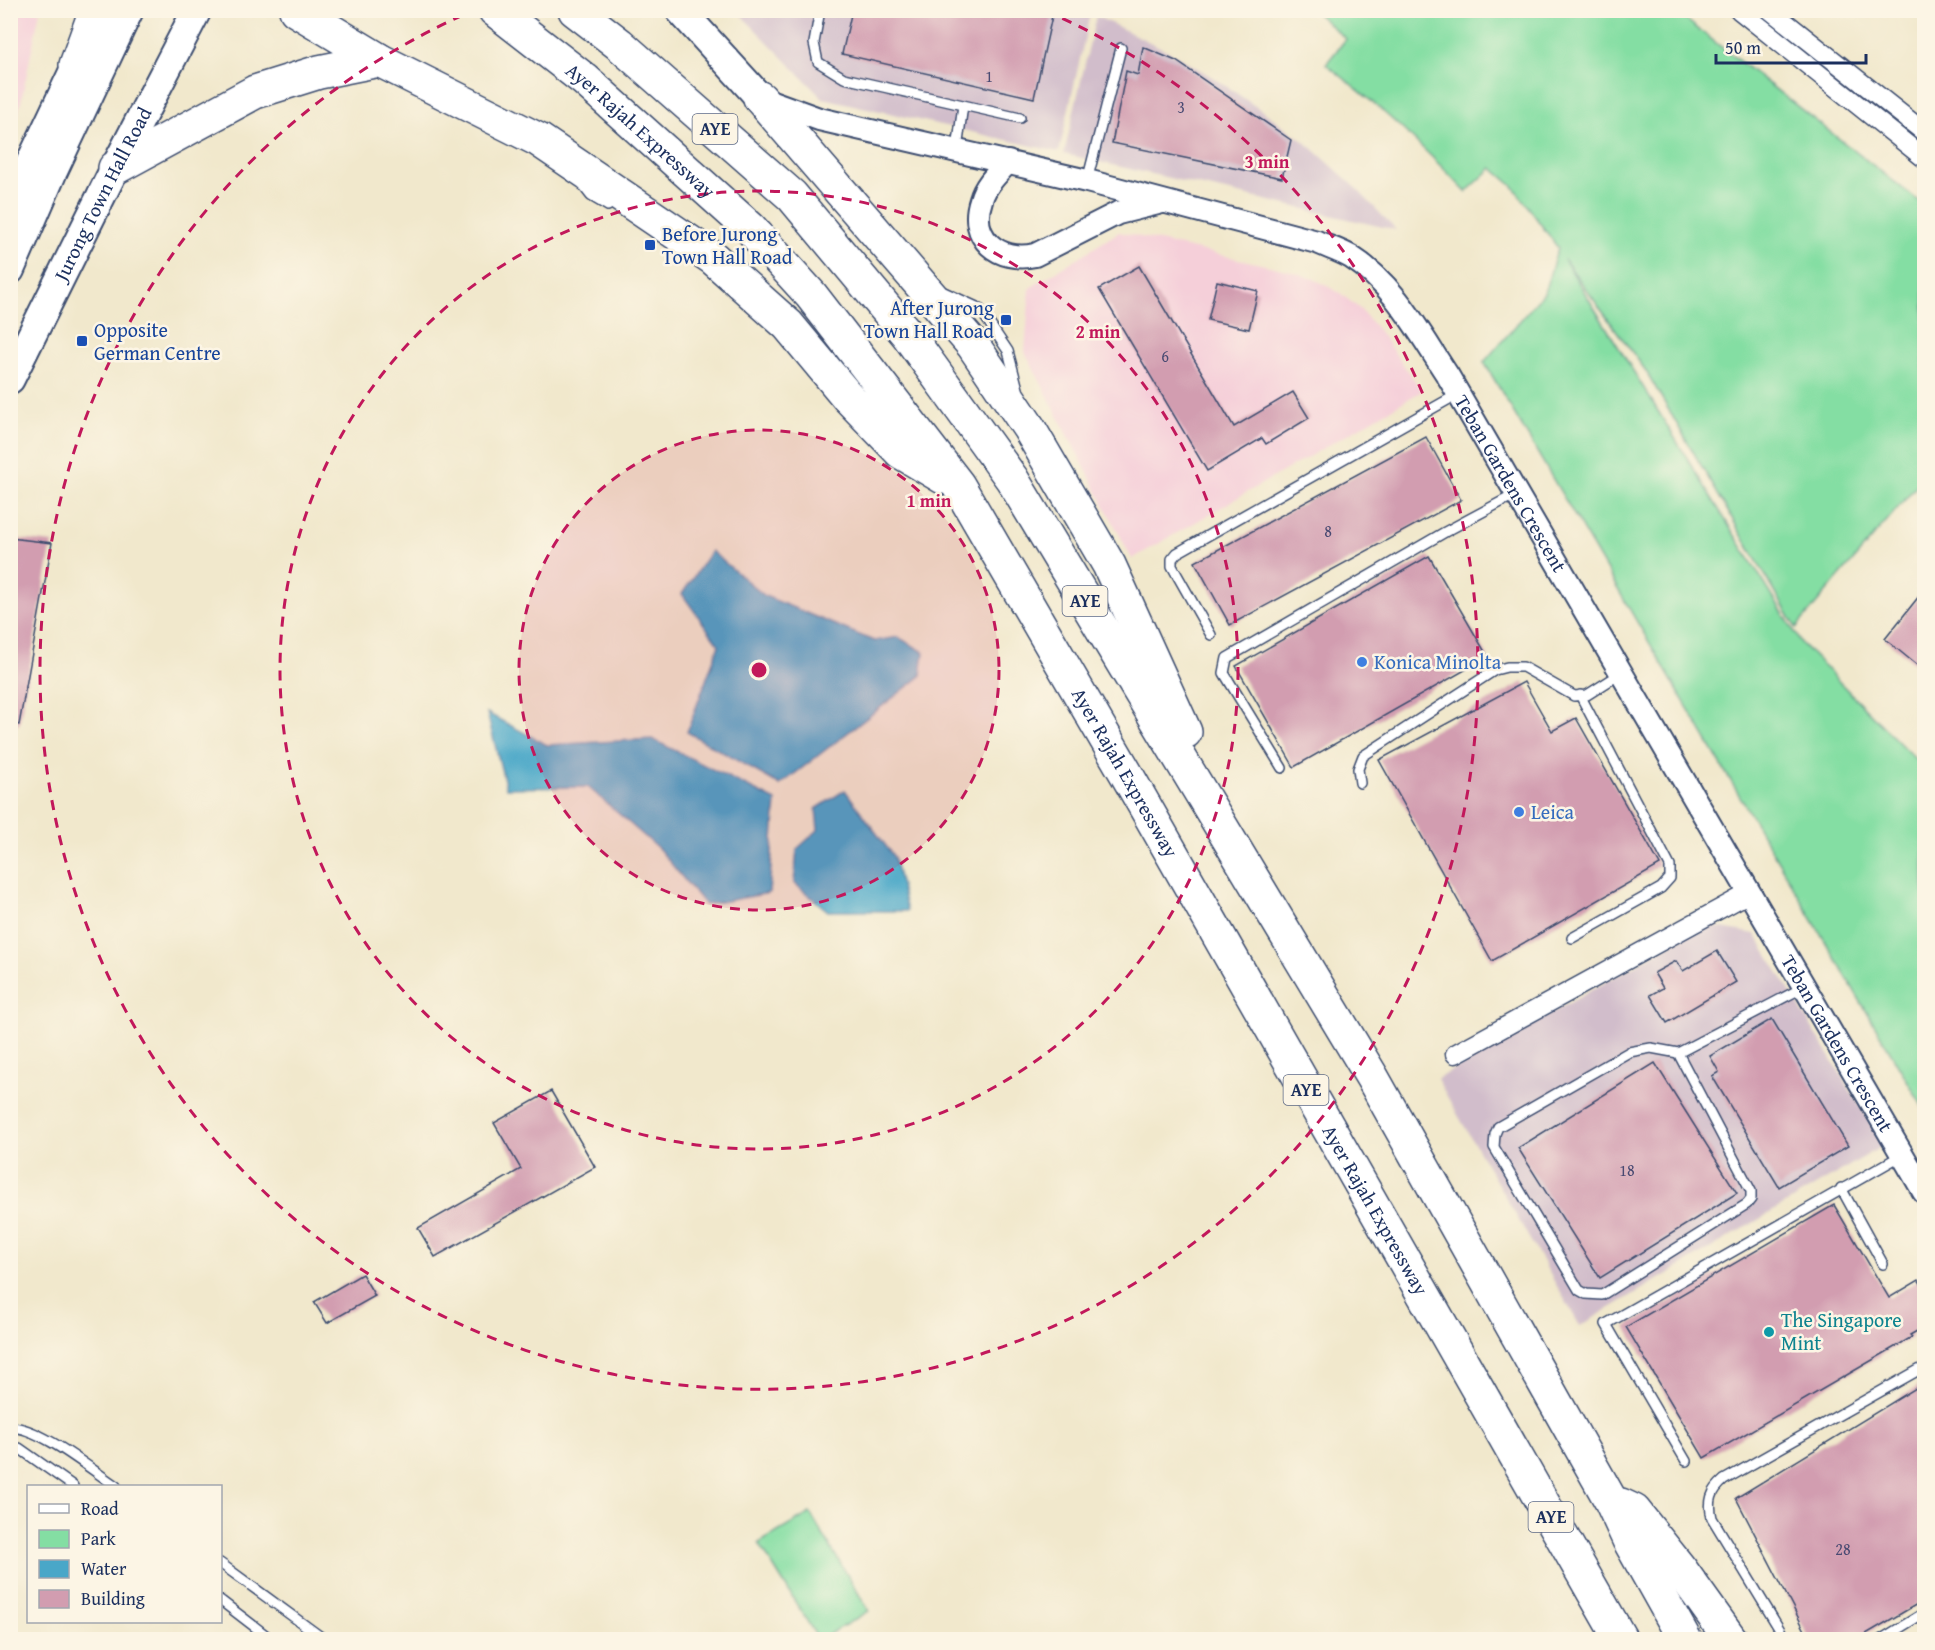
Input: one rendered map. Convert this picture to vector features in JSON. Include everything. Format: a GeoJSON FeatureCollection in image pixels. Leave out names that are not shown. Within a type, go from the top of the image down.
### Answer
{"type":"FeatureCollection","features":[{"type":"Feature","properties":{"kind":"highway"},"geometry":{"type":"LineString","coordinates":[[76,65],[96,10]]}},
{"type":"Feature","properties":{"kind":"highway"},"geometry":{"type":"LineString","coordinates":[[296,10],[379,60],[539,140],[703,256],[788,325],[847,396],[901,452],[958,485]]}},
{"type":"Feature","properties":{"kind":"highway","name":"Ayer Rajah Expressway"},"geometry":{"type":"LineString","coordinates":[[495,10],[585,80],[751,229],[811,295],[958,485],[1127,775],[1621,1640]]}},
{"type":"Feature","properties":{"kind":"highway","name":"AYE"},"geometry":{"type":"LineString","coordinates":[[574,10],[619,44],[792,196],[908,335],[1012,479],[1372,1077],[1611,1500],[1629,1540],[1685,1640]]}},
{"type":"Feature","properties":{"kind":"highway"},"geometry":{"type":"LineString","coordinates":[[115,168],[255,92],[319,72],[379,60]]}},
{"type":"Feature","properties":{"kind":"highway"},"geometry":{"type":"LineString","coordinates":[[760,98],[973,345],[1029,428],[1109,565],[1251,876]]}},
{"type":"Feature","properties":{"kind":"highway"},"geometry":{"type":"LineString","coordinates":[[1611,1500],[1634,1511],[1731,1640]]}},
{"type":"Feature","properties":{"kind":"main road"},"geometry":{"type":"LineString","coordinates":[[10,206],[103,10]]}},
{"type":"Feature","properties":{"kind":"main road"},"geometry":{"type":"LineString","coordinates":[[10,270],[53,171],[129,10]]}},
{"type":"Feature","properties":{"kind":"main road","name":"Jurong Town Hall Road"},"geometry":{"type":"LineString","coordinates":[[10,379],[197,10]]}},
{"type":"Feature","properties":{"kind":"main road"},"geometry":{"type":"LineString","coordinates":[[680,10],[760,98]]}},
{"type":"Feature","properties":{"kind":"street"},"geometry":{"type":"LineString","coordinates":[[1739,10],[1917,152],[1924,131],[1770,10]]}},
{"type":"Feature","properties":{"kind":"street"},"geometry":{"type":"LineString","coordinates":[[760,98],[819,119],[1008,162]]}},
{"type":"Feature","properties":{"kind":"street","name":"Teban Gardens Crescent"},"geometry":{"type":"LineString","coordinates":[[1164,202],[1118,213],[1035,255],[1022,258],[997,251],[987,242],[980,231],[978,215],[981,199],[992,180],[1008,162],[1087,181],[1317,242],[1351,257],[1381,282],[1400,304],[1458,394],[1924,1192]]}},
{"type":"Feature","properties":{"kind":"street"},"geometry":{"type":"LineString","coordinates":[[1455,1054],[1749,893]]}},
{"type":"Feature","properties":{"kind":"lane"},"geometry":{"type":"LineString","coordinates":[[820,10],[814,43],[818,62],[844,78],[1020,118]]}},
{"type":"Feature","properties":{"kind":"lane"},"geometry":{"type":"LineString","coordinates":[[1087,181],[1120,48]]}},
{"type":"Feature","properties":{"kind":"lane"},"geometry":{"type":"LineString","coordinates":[[957,150],[963,105]]}},
{"type":"Feature","properties":{"kind":"lane"},"geometry":{"type":"LineString","coordinates":[[539,140],[569,172]]}},
{"type":"Feature","properties":{"kind":"lane"},"geometry":{"type":"LineString","coordinates":[[576,180],[591,196],[619,213]]}},
{"type":"Feature","properties":{"kind":"lane"},"geometry":{"type":"LineString","coordinates":[[1211,635],[1172,566],[1172,560],[1177,553],[1458,394]]}},
{"type":"Feature","properties":{"kind":"lane"},"geometry":{"type":"LineString","coordinates":[[1282,768],[1224,673],[1227,658],[1445,532],[1517,494]]}},
{"type":"Feature","properties":{"kind":"lane"},"geometry":{"type":"LineString","coordinates":[[1360,783],[1358,769],[1363,756],[1495,670],[1523,667],[1574,696],[1587,695],[1622,673]]}},
{"type":"Feature","properties":{"kind":"lane"},"geometry":{"type":"LineString","coordinates":[[1572,938],[1661,888],[1670,878],[1670,866],[1580,695]]}},
{"type":"Feature","properties":{"kind":"lane"},"geometry":{"type":"LineString","coordinates":[[1678,1053],[1751,1191],[1751,1198],[1747,1204],[1602,1295],[1586,1294],[1579,1290],[1494,1147],[1498,1126],[1629,1052],[1651,1048],[1678,1053],[1804,987]]}},
{"type":"Feature","properties":{"kind":"lane"},"geometry":{"type":"LineString","coordinates":[[1686,1461],[1606,1324],[1902,1155]]}},
{"type":"Feature","properties":{"kind":"lane"},"geometry":{"type":"LineString","coordinates":[[1841,1188],[1882,1264]]}},
{"type":"Feature","properties":{"kind":"lane"},"geometry":{"type":"LineString","coordinates":[[1786,1640],[1712,1518],[1709,1508],[1715,1488],[1724,1480],[1924,1367]]}},
{"type":"Feature","properties":{"kind":"lane"},"geometry":{"type":"LineString","coordinates":[[10,1427],[37,1433],[115,1485]]}},
{"type":"Feature","properties":{"kind":"lane"},"geometry":{"type":"LineString","coordinates":[[10,1449],[19,1448],[72,1485]]}},
{"type":"Feature","properties":{"kind":"lane"},"geometry":{"type":"LineString","coordinates":[[222,1564],[325,1640]]}},
{"type":"Feature","properties":{"kind":"lane"},"geometry":{"type":"LineString","coordinates":[[222,1602],[272,1640]]}},
{"type":"Feature","properties":{"kind":"lane"},"geometry":{"type":"LineString","coordinates":[[1604,1608],[1612,1640]]}},
{"type":"Feature","properties":{"kind":"lane"},"geometry":{"type":"LineString","coordinates":[[1880,1640],[1924,1613]]}},
{"type":"Feature","properties":{"kind":"shaded area"},"geometry":{"type":"Polygon","coordinates":[[[1083,10],[1090,14],[1059,152],[823,98],[737,11],[1083,10]]]}},
{"type":"Feature","properties":{"kind":"shaded area"},"geometry":{"type":"Polygon","coordinates":[[[10,11],[40,11],[11,149],[10,11]]]}},
{"type":"Feature","properties":{"kind":"shaded area"},"geometry":{"type":"Polygon","coordinates":[[[1096,16],[1170,52],[1217,80],[1274,119],[1311,147],[1353,185],[1396,230],[1064,154],[1096,16]]]}},
{"type":"Feature","properties":{"kind":"shaded area"},"geometry":{"type":"Polygon","coordinates":[[[1119,232],[1287,270],[1314,279],[1340,293],[1360,309],[1379,331],[1422,391],[1132,559],[1025,352],[1030,288],[1119,232]]]}},
{"type":"Feature","properties":{"kind":"shaded area"},"geometry":{"type":"Polygon","coordinates":[[[1705,925],[1755,934],[1884,1145],[1580,1326],[1437,1079],[1705,925]]]}},
{"type":"Feature","properties":{"kind":"green space"},"geometry":{"type":"Polygon","coordinates":[[[1314,11],[1675,11],[1924,205],[1924,477],[1796,628],[1646,371],[1564,259],[1802,644],[1924,768],[1924,1109],[1484,362],[1544,293],[1558,248],[1513,186],[1492,168],[1466,192],[1399,125],[1326,64],[1346,39],[1314,11]]]}},
{"type":"Feature","properties":{"kind":"green space"},"geometry":{"type":"Polygon","coordinates":[[[810,1513],[869,1611],[821,1639],[818,1639],[759,1543],[810,1513]]]}},
{"type":"Feature","properties":{"kind":"water"},"geometry":{"type":"Polygon","coordinates":[[[711,551],[765,596],[874,641],[898,637],[924,652],[921,676],[780,785],[687,732],[719,645],[682,594],[711,551]]]}},
{"type":"Feature","properties":{"kind":"water"},"geometry":{"type":"Polygon","coordinates":[[[487,713],[547,745],[652,739],[776,801],[769,893],[705,905],[659,849],[588,787],[506,788],[487,713]]]}},
{"type":"Feature","properties":{"kind":"water"},"geometry":{"type":"Polygon","coordinates":[[[845,790],[894,857],[907,911],[828,911],[794,883],[797,849],[818,830],[816,809],[845,790]]]}},
{"type":"Feature","properties":{"kind":"building"},"geometry":{"type":"Polygon","coordinates":[[[852,10],[1027,10],[1052,16],[1034,98],[842,54],[852,10]]]}},
{"type":"Feature","properties":{"kind":"building"},"geometry":{"type":"Polygon","coordinates":[[[1143,47],[1176,61],[1291,140],[1282,178],[1112,143],[1126,71],[1138,75],[1143,47]]]}},
{"type":"Feature","properties":{"kind":"building"},"geometry":{"type":"Polygon","coordinates":[[[1139,266],[1234,427],[1293,392],[1309,418],[1266,444],[1262,438],[1207,471],[1099,289],[1139,266]]]}},
{"type":"Feature","properties":{"kind":"building"},"geometry":{"type":"Polygon","coordinates":[[[1217,281],[1258,291],[1249,329],[1208,320],[1217,281]]]}},
{"type":"Feature","properties":{"kind":"building"},"geometry":{"type":"Polygon","coordinates":[[[1426,437],[1461,500],[1230,625],[1195,562],[1426,437]]]}},
{"type":"Feature","properties":{"kind":"building"},"geometry":{"type":"Polygon","coordinates":[[[10,538],[52,543],[19,725],[10,724],[10,538]]]}},
{"type":"Feature","properties":{"kind":"building","name":"Konica Minolta"},"geometry":{"type":"Polygon","coordinates":[[[1429,556],[1488,657],[1294,767],[1236,666],[1429,556]]]}},
{"type":"Feature","properties":{"kind":"building"},"geometry":{"type":"Polygon","coordinates":[[[1924,590],[1924,671],[1885,639],[1924,590]]]}},
{"type":"Feature","properties":{"kind":"building","name":"Leica"},"geometry":{"type":"Polygon","coordinates":[[[1524,682],[1552,731],[1576,718],[1660,865],[1492,961],[1379,760],[1524,682]]]}},
{"type":"Feature","properties":{"kind":"building"},"geometry":{"type":"Polygon","coordinates":[[[1717,951],[1736,982],[1667,1023],[1650,995],[1663,988],[1654,973],[1676,961],[1683,971],[1717,951]]]}},
{"type":"Feature","properties":{"kind":"building"},"geometry":{"type":"Polygon","coordinates":[[[1772,1019],[1848,1146],[1779,1187],[1712,1076],[1719,1072],[1710,1056],[1772,1019]]]}},
{"type":"Feature","properties":{"kind":"building"},"geometry":{"type":"Polygon","coordinates":[[[1655,1063],[1737,1193],[1600,1278],[1518,1148],[1655,1063]]]}},
{"type":"Feature","properties":{"kind":"building"},"geometry":{"type":"Polygon","coordinates":[[[551,1091],[595,1167],[435,1257],[418,1228],[521,1169],[494,1123],[551,1091]]]}},
{"type":"Feature","properties":{"kind":"building","name":"The Singapore Mint"},"geometry":{"type":"Polygon","coordinates":[[[1834,1205],[1889,1298],[1919,1280],[1924,1290],[1924,1327],[1910,1335],[1912,1337],[1704,1458],[1626,1327],[1834,1205]]]}},
{"type":"Feature","properties":{"kind":"building"},"geometry":{"type":"Polygon","coordinates":[[[362,1274],[375,1296],[327,1323],[314,1302],[362,1274]]]}},
{"type":"Feature","properties":{"kind":"building"},"geometry":{"type":"Polygon","coordinates":[[[1924,1383],[1924,1600],[1856,1640],[1810,1640],[1736,1498],[1924,1383]]]}},
{"type":"Feature","properties":{"kind":"place","name":"Before Jurong Town Hall Road"},"geometry":{"type":"Point","coordinates":[650,245]}},
{"type":"Feature","properties":{"kind":"place","name":"After Jurong Town Hall Road"},"geometry":{"type":"Point","coordinates":[1006,320]}},
{"type":"Feature","properties":{"kind":"place","name":"Opposite German Centre"},"geometry":{"type":"Point","coordinates":[82,341]}},
{"type":"Feature","properties":{"kind":"place","name":"Konica Minolta"},"geometry":{"type":"Point","coordinates":[1362,662]}},
{"type":"Feature","properties":{"kind":"place","name":"Leica"},"geometry":{"type":"Point","coordinates":[1519,812]}},
{"type":"Feature","properties":{"kind":"place","name":"The Singapore Mint"},"geometry":{"type":"Point","coordinates":[1769,1332]}}]}
